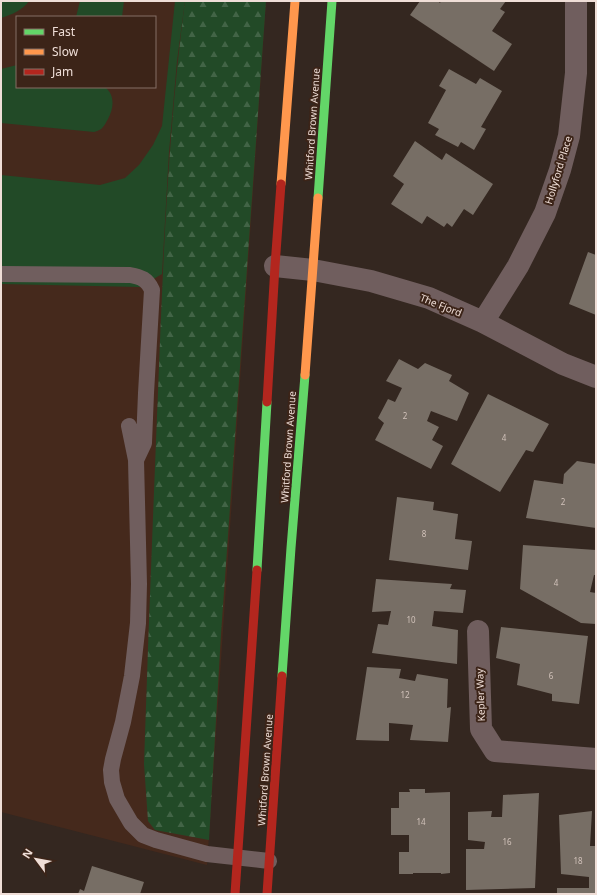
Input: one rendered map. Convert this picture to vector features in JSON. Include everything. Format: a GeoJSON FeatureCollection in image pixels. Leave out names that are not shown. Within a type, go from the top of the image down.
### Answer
{"type":"FeatureCollection","features":[{"type":"Feature","properties":{"kind":"main road","name":"Whitford Brown Avenue"},"geometry":{"type":"LineString","coordinates":[[235,894],[259,545],[275,266],[295,1]]}},
{"type":"Feature","properties":{"kind":"main road","name":"Whitford Brown Avenue"},"geometry":{"type":"LineString","coordinates":[[267,894],[332,1]]}},
{"type":"Feature","properties":{"kind":"street","name":"Hollyford Place"},"geometry":{"type":"LineString","coordinates":[[483,322],[518,266],[545,213],[560,170],[569,136],[576,73],[576,1]]}},
{"type":"Feature","properties":{"kind":"street","name":"The Fjord"},"geometry":{"type":"LineString","coordinates":[[275,266],[313,270],[371,281],[429,298],[483,322],[563,364],[596,377]]}},
{"type":"Feature","properties":{"kind":"street","name":"Kepler Way"},"geometry":{"type":"LineString","coordinates":[[478,631],[481,730],[495,751],[596,759]]}},
{"type":"Feature","properties":{"kind":"lane"},"geometry":{"type":"LineString","coordinates":[[1,274],[130,275],[140,277],[149,284],[152,290],[144,443],[136,460]]}},
{"type":"Feature","properties":{"kind":"lane"},"geometry":{"type":"LineString","coordinates":[[129,426],[136,460],[139,584],[138,623],[131,684],[112,764],[112,782],[123,810],[131,823],[143,835],[207,854],[269,860]]}},
{"type":"Feature","properties":{"kind":"shaded area"},"geometry":{"type":"Polygon","coordinates":[[[1,1],[266,1],[207,865],[1,812],[1,1]]]}},
{"type":"Feature","properties":{"kind":"green space"},"geometry":{"type":"Polygon","coordinates":[[[1,1],[29,1],[20,10],[1,18],[1,1]]]}},
{"type":"Feature","properties":{"kind":"green space"},"geometry":{"type":"Polygon","coordinates":[[[80,1],[124,1],[122,16],[76,16],[80,1]]]}},
{"type":"Feature","properties":{"kind":"green space"},"geometry":{"type":"Polygon","coordinates":[[[175,1],[185,1],[177,61],[169,152],[162,274],[140,287],[1,284],[1,175],[100,185],[125,178],[139,165],[153,145],[162,126],[175,1]]]}},
{"type":"Feature","properties":{"kind":"green space"},"geometry":{"type":"Polygon","coordinates":[[[185,1],[266,1],[221,634],[209,840],[155,830],[148,821],[144,764],[164,245],[174,99],[185,1]]]}},
{"type":"Feature","properties":{"kind":"green space"},"geometry":{"type":"Polygon","coordinates":[[[16,65],[16,88],[106,88],[111,94],[112,98],[110,115],[102,128],[94,132],[1,123],[1,69],[16,65]]]}},
{"type":"Feature","properties":{"kind":"building"},"geometry":{"type":"Polygon","coordinates":[[[420,1],[438,1],[440,3],[441,1],[506,1],[500,9],[505,12],[492,31],[512,44],[494,71],[410,15],[420,1]]]}},
{"type":"Feature","properties":{"kind":"building"},"geometry":{"type":"Polygon","coordinates":[[[449,69],[476,84],[480,78],[502,91],[481,127],[486,129],[474,150],[461,142],[458,147],[435,135],[439,129],[428,123],[446,90],[439,86],[449,69]]]}},
{"type":"Feature","properties":{"kind":"building"},"geometry":{"type":"Polygon","coordinates":[[[415,141],[442,160],[446,153],[493,184],[473,215],[464,209],[452,227],[447,223],[444,227],[427,216],[422,224],[391,204],[404,184],[393,176],[415,141]]]}},
{"type":"Feature","properties":{"kind":"building"},"geometry":{"type":"Polygon","coordinates":[[[588,252],[596,255],[596,315],[569,304],[588,252]]]}},
{"type":"Feature","properties":{"kind":"building"},"geometry":{"type":"Polygon","coordinates":[[[399,359],[418,369],[425,363],[452,375],[449,381],[469,393],[457,421],[431,411],[427,421],[439,427],[432,440],[443,446],[431,469],[375,440],[384,423],[378,418],[388,399],[395,402],[402,388],[386,381],[399,359]]]}},
{"type":"Feature","properties":{"kind":"building"},"geometry":{"type":"Polygon","coordinates":[[[488,394],[549,424],[533,452],[526,450],[500,492],[451,464],[488,394]]]}},
{"type":"Feature","properties":{"kind":"building"},"geometry":{"type":"Polygon","coordinates":[[[577,461],[596,464],[596,528],[526,518],[534,480],[563,484],[564,474],[577,461]]]}},
{"type":"Feature","properties":{"kind":"building"},"geometry":{"type":"Polygon","coordinates":[[[397,497],[434,502],[433,510],[458,514],[455,539],[472,541],[468,570],[389,560],[397,497]]]}},
{"type":"Feature","properties":{"kind":"building"},"geometry":{"type":"Polygon","coordinates":[[[523,545],[596,550],[596,575],[594,575],[590,592],[596,593],[596,624],[581,623],[520,589],[523,545]]]}},
{"type":"Feature","properties":{"kind":"building"},"geometry":{"type":"Polygon","coordinates":[[[376,579],[452,584],[450,589],[466,590],[463,613],[434,611],[432,626],[458,630],[457,664],[372,653],[378,624],[388,625],[391,611],[372,612],[376,579]]]}},
{"type":"Feature","properties":{"kind":"building"},"geometry":{"type":"Polygon","coordinates":[[[501,627],[588,636],[579,704],[552,701],[552,694],[517,685],[520,664],[496,658],[501,627]]]}},
{"type":"Feature","properties":{"kind":"building"},"geometry":{"type":"Polygon","coordinates":[[[367,667],[401,669],[399,678],[415,681],[417,674],[448,679],[447,708],[451,707],[448,742],[410,740],[413,725],[389,723],[389,741],[356,740],[367,667]]]}},
{"type":"Feature","properties":{"kind":"building"},"geometry":{"type":"Polygon","coordinates":[[[409,789],[425,789],[425,793],[450,792],[450,873],[399,874],[399,852],[409,852],[409,835],[391,835],[391,808],[399,808],[399,792],[410,792],[409,789]]]}},
{"type":"Feature","properties":{"kind":"building"},"geometry":{"type":"Polygon","coordinates":[[[539,793],[535,888],[466,890],[466,849],[484,849],[485,842],[468,840],[468,812],[492,811],[491,817],[502,817],[503,795],[539,793]]]}},
{"type":"Feature","properties":{"kind":"building"},"geometry":{"type":"Polygon","coordinates":[[[592,811],[590,846],[596,846],[596,894],[557,894],[557,888],[589,888],[589,877],[561,874],[559,815],[592,811]]]}},
{"type":"Feature","properties":{"kind":"building"},"geometry":{"type":"Polygon","coordinates":[[[92,866],[144,882],[140,894],[78,894],[80,889],[84,891],[92,866]]]}},
{"type":"Feature","properties":{"kind":"traffic: fast"},"geometry":{"type":"LineString","coordinates":[[318,198],[332,1]]}},
{"type":"Feature","properties":{"kind":"traffic: fast"},"geometry":{"type":"LineString","coordinates":[[282,676],[305,375]]}},
{"type":"Feature","properties":{"kind":"traffic: fast"},"geometry":{"type":"LineString","coordinates":[[257,570],[267,402]]}},
{"type":"Feature","properties":{"kind":"traffic: slow"},"geometry":{"type":"LineString","coordinates":[[281,184],[295,1]]}},
{"type":"Feature","properties":{"kind":"traffic: slow"},"geometry":{"type":"LineString","coordinates":[[305,375],[318,198]]}},
{"type":"Feature","properties":{"kind":"traffic: jam"},"geometry":{"type":"LineString","coordinates":[[267,402],[281,184]]}},
{"type":"Feature","properties":{"kind":"traffic: jam"},"geometry":{"type":"LineString","coordinates":[[235,894],[257,570]]}},
{"type":"Feature","properties":{"kind":"traffic: jam"},"geometry":{"type":"LineString","coordinates":[[267,894],[282,676]]}}]}
